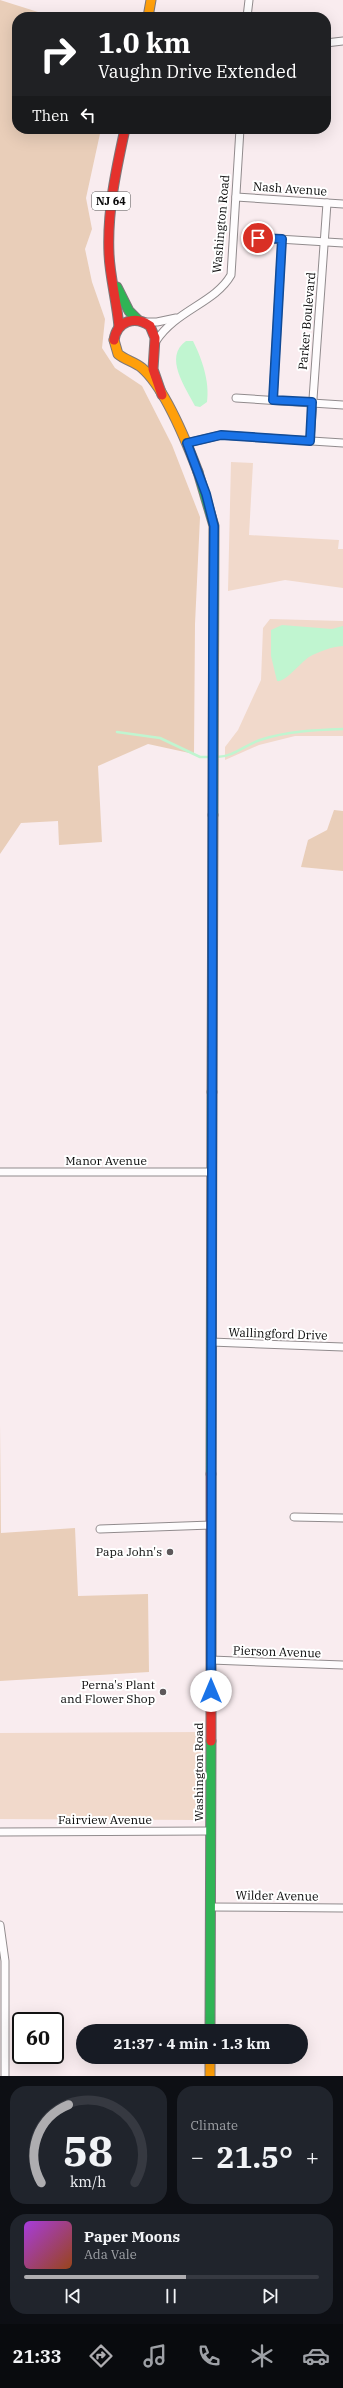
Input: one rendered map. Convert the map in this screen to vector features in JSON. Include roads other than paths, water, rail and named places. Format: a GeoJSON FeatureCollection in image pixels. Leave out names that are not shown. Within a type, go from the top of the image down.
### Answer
{"type":"FeatureCollection","features":[{"type":"Feature","properties":{"kind":"main road"},"geometry":{"type":"LineString","coordinates":[[149,12],[151,0]]}},
{"type":"Feature","properties":{"kind":"main road","name":"NJ 64"},"geometry":{"type":"LineString","coordinates":[[119,327],[109,254],[111,201],[124,134]]}},
{"type":"Feature","properties":{"kind":"main road","name":"NJ 64"},"geometry":{"type":"LineString","coordinates":[[111,274],[125,303],[142,321]]}},
{"type":"Feature","properties":{"kind":"main road"},"geometry":{"type":"LineString","coordinates":[[119,327],[125,321],[142,321],[153,330],[156,344],[146,359],[132,362]]}},
{"type":"Feature","properties":{"kind":"main road","name":"Washington Road"},"geometry":{"type":"LineString","coordinates":[[119,327],[114,338],[116,351],[120,356],[142,368],[162,395],[187,443],[206,494],[214,526],[212,758],[210,2024]]}},
{"type":"Feature","properties":{"kind":"main road","name":"Washington Road"},"geometry":{"type":"LineString","coordinates":[[156,344],[154,371],[162,395]]}},
{"type":"Feature","properties":{"kind":"main road"},"geometry":{"type":"LineString","coordinates":[[210,2064],[210,2076]]}},
{"type":"Feature","properties":{"kind":"street"},"geometry":{"type":"LineString","coordinates":[[248,12],[249,0]]}},
{"type":"Feature","properties":{"kind":"street"},"geometry":{"type":"LineString","coordinates":[[331,42],[343,41]]}},
{"type":"Feature","properties":{"kind":"street","name":"Washington Road"},"geometry":{"type":"LineString","coordinates":[[156,344],[163,330],[176,318],[225,286],[231,275],[240,134]]}},
{"type":"Feature","properties":{"kind":"street","name":"Nash Avenue"},"geometry":{"type":"LineString","coordinates":[[236,197],[343,204]]}},
{"type":"Feature","properties":{"kind":"street","name":"Parker Boulevard"},"geometry":{"type":"LineString","coordinates":[[310,441],[327,203]]}},
{"type":"Feature","properties":{"kind":"street"},"geometry":{"type":"LineString","coordinates":[[247,237],[343,243]]}},
{"type":"Feature","properties":{"kind":"street"},"geometry":{"type":"LineString","coordinates":[[273,400],[282,239]]}},
{"type":"Feature","properties":{"kind":"street","name":"Washington Road"},"geometry":{"type":"LineString","coordinates":[[142,321],[157,322],[176,318]]}},
{"type":"Feature","properties":{"kind":"street"},"geometry":{"type":"LineString","coordinates":[[236,398],[343,405]]}},
{"type":"Feature","properties":{"kind":"street"},"geometry":{"type":"LineString","coordinates":[[187,443],[221,435],[343,443]]}},
{"type":"Feature","properties":{"kind":"street","name":"Manor Avenue"},"geometry":{"type":"LineString","coordinates":[[0,1172],[212,1172]]}},
{"type":"Feature","properties":{"kind":"street","name":"Wallingford Drive"},"geometry":{"type":"LineString","coordinates":[[211,1342],[343,1347]]}},
{"type":"Feature","properties":{"kind":"street"},"geometry":{"type":"LineString","coordinates":[[294,1517],[343,1518]]}},
{"type":"Feature","properties":{"kind":"street"},"geometry":{"type":"LineString","coordinates":[[100,1528],[211,1525]]}},
{"type":"Feature","properties":{"kind":"street","name":"Pierson Avenue"},"geometry":{"type":"LineString","coordinates":[[211,1660],[343,1666]]}},
{"type":"Feature","properties":{"kind":"street","name":"Fairview Avenue"},"geometry":{"type":"LineString","coordinates":[[0,1832],[210,1831]]}},
{"type":"Feature","properties":{"kind":"street","name":"Wilder Avenue"},"geometry":{"type":"LineString","coordinates":[[210,1907],[343,1908]]}},
{"type":"Feature","properties":{"kind":"street"},"geometry":{"type":"LineString","coordinates":[[0,1925],[5,1961],[5,2076]]}},
{"type":"Feature","properties":{"kind":"waterway"},"geometry":{"type":"LineString","coordinates":[[217,757],[234,753],[255,742],[270,737],[291,733],[343,729]]}},
{"type":"Feature","properties":{"kind":"waterway"},"geometry":{"type":"LineString","coordinates":[[117,732],[160,738],[200,757],[210,757]]}},
{"type":"Feature","properties":{"kind":"place","name":"Papa John's"},"geometry":{"type":"Point","coordinates":[170,1552]}},
{"type":"Feature","properties":{"kind":"place","name":"Perna's Plant and Flower Shop"},"geometry":{"type":"Point","coordinates":[163,1692]}}]}
